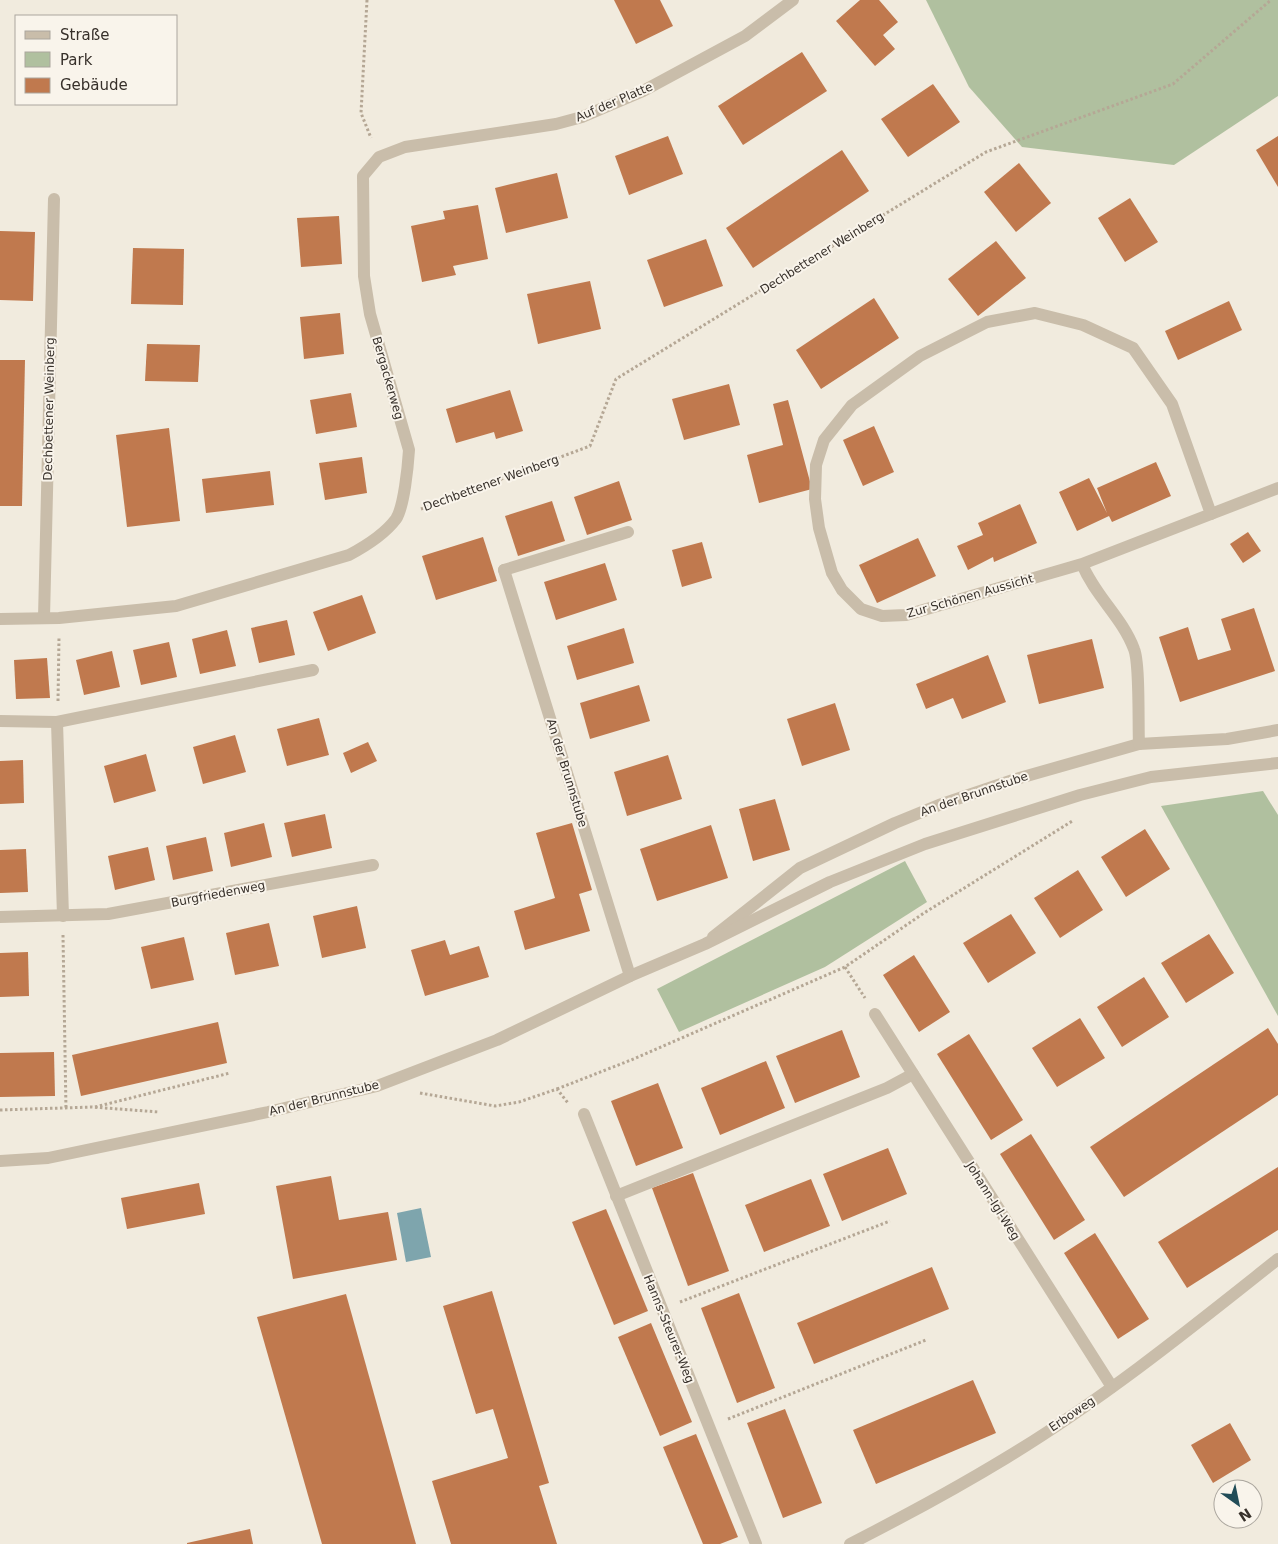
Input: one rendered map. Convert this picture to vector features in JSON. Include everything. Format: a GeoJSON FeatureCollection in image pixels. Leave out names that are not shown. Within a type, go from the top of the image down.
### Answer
{"type":"FeatureCollection","features":[{"type":"Feature","properties":{"kind":"street","name":"Auf der Platte"},"geometry":{"type":"LineString","coordinates":[[363,176],[379,157],[405,147],[556,124],[582,117],[643,91],[745,36],[793,0]]}},
{"type":"Feature","properties":{"kind":"street","name":"Bergackerweg"},"geometry":{"type":"LineString","coordinates":[[59,618],[176,606],[349,555],[372,543],[396,518],[408,473],[409,450],[368,304],[364,276],[363,176]]}},
{"type":"Feature","properties":{"kind":"street","name":"Dechbettener Weinberg"},"geometry":{"type":"LineString","coordinates":[[44,618],[54,199]]}},
{"type":"Feature","properties":{"kind":"street","name":"Zur Schönen Aussicht"},"geometry":{"type":"LineString","coordinates":[[1211,514],[1172,404],[1133,348],[1083,325],[1035,313],[987,322],[920,356],[852,405],[824,440],[816,465],[815,499],[819,528],[832,573],[842,590],[861,609],[882,616],[906,615],[1082,564],[1211,514],[1278,488]]}},
{"type":"Feature","properties":{"kind":"street","name":"An der Brunnstube"},"geometry":{"type":"LineString","coordinates":[[628,532],[504,570],[630,976]]}},
{"type":"Feature","properties":{"kind":"street"},"geometry":{"type":"LineString","coordinates":[[1082,564],[1089,581],[1126,630],[1136,651],[1139,744]]}},
{"type":"Feature","properties":{"kind":"street"},"geometry":{"type":"LineString","coordinates":[[0,619],[59,618]]}},
{"type":"Feature","properties":{"kind":"street"},"geometry":{"type":"LineString","coordinates":[[0,721],[58,722],[313,670]]}},
{"type":"Feature","properties":{"kind":"street"},"geometry":{"type":"LineString","coordinates":[[58,722],[63,916]]}},
{"type":"Feature","properties":{"kind":"street","name":"An der Brunnstube"},"geometry":{"type":"LineString","coordinates":[[705,944],[800,868],[895,823],[939,805],[1016,779],[1139,744],[1227,739],[1278,730]]}},
{"type":"Feature","properties":{"kind":"street","name":"An der Brunnstube"},"geometry":{"type":"LineString","coordinates":[[0,1161],[48,1158],[268,1112],[377,1086],[497,1040],[630,976],[705,944],[830,882],[925,844],[1080,795],[1151,777],[1278,763]]}},
{"type":"Feature","properties":{"kind":"street","name":"Burgfriedenweg"},"geometry":{"type":"LineString","coordinates":[[0,917],[108,914],[373,865]]}},
{"type":"Feature","properties":{"kind":"street","name":"Johann-Igl-Weg"},"geometry":{"type":"LineString","coordinates":[[875,1014],[1112,1387]]}},
{"type":"Feature","properties":{"kind":"street"},"geometry":{"type":"LineString","coordinates":[[616,1196],[887,1088],[913,1074]]}},
{"type":"Feature","properties":{"kind":"street","name":"Hanns-Steurer-Weg"},"geometry":{"type":"LineString","coordinates":[[584,1114],[660,1309],[756,1544]]}},
{"type":"Feature","properties":{"kind":"street","name":"Erboweg"},"geometry":{"type":"LineString","coordinates":[[850,1544],[1008,1458],[1112,1387],[1278,1260]]}},
{"type":"Feature","properties":{"kind":"path"},"geometry":{"type":"LineString","coordinates":[[368,0],[361,113],[379,157]]}},
{"type":"Feature","properties":{"kind":"path","name":"Dechbettener Weinberg"},"geometry":{"type":"LineString","coordinates":[[396,518],[590,446],[616,379],[986,152],[1173,84],[1271,0]]}},
{"type":"Feature","properties":{"kind":"path"},"geometry":{"type":"LineString","coordinates":[[58,722],[59,618]]}},
{"type":"Feature","properties":{"kind":"path"},"geometry":{"type":"LineString","coordinates":[[416,1092],[495,1106],[519,1102],[558,1089],[845,967],[924,913],[1083,815],[1080,795]]}},
{"type":"Feature","properties":{"kind":"path"},"geometry":{"type":"LineString","coordinates":[[63,916],[66,1110]]}},
{"type":"Feature","properties":{"kind":"path"},"geometry":{"type":"LineString","coordinates":[[845,967],[875,1014]]}},
{"type":"Feature","properties":{"kind":"path"},"geometry":{"type":"LineString","coordinates":[[0,1110],[66,1110],[92,1107],[230,1073]]}},
{"type":"Feature","properties":{"kind":"path"},"geometry":{"type":"LineString","coordinates":[[558,1089],[574,1112],[584,1114]]}},
{"type":"Feature","properties":{"kind":"path"},"geometry":{"type":"LineString","coordinates":[[92,1107],[160,1112]]}},
{"type":"Feature","properties":{"kind":"path"},"geometry":{"type":"LineString","coordinates":[[660,1309],[890,1221]]}},
{"type":"Feature","properties":{"kind":"path"},"geometry":{"type":"LineString","coordinates":[[709,1426],[926,1340]]}},
{"type":"Feature","properties":{"kind":"green space"},"geometry":{"type":"Polygon","coordinates":[[[926,0],[1278,0],[1278,96],[1174,165],[1022,147],[969,87],[926,0]]]}},
{"type":"Feature","properties":{"kind":"green space"},"geometry":{"type":"Polygon","coordinates":[[[1263,791],[1278,815],[1278,1016],[1161,806],[1263,791]]]}},
{"type":"Feature","properties":{"kind":"green space"},"geometry":{"type":"Polygon","coordinates":[[[905,861],[927,902],[825,967],[679,1032],[657,989],[905,861]]]}},
{"type":"Feature","properties":{"kind":"water"},"geometry":{"type":"Polygon","coordinates":[[[421,1208],[431,1257],[406,1262],[397,1213],[421,1208]]]}},
{"type":"Feature","properties":{"kind":"building"},"geometry":{"type":"Polygon","coordinates":[[[614,0],[660,0],[673,26],[636,44],[614,0]]]}},
{"type":"Feature","properties":{"kind":"building"},"geometry":{"type":"Polygon","coordinates":[[[860,0],[879,0],[898,22],[883,35],[895,49],[875,66],[836,21],[860,0]]]}},
{"type":"Feature","properties":{"kind":"building"},"geometry":{"type":"Polygon","coordinates":[[[802,52],[827,91],[743,145],[718,106],[802,52]]]}},
{"type":"Feature","properties":{"kind":"building"},"geometry":{"type":"Polygon","coordinates":[[[933,84],[960,122],[908,157],[881,119],[933,84]]]}},
{"type":"Feature","properties":{"kind":"building"},"geometry":{"type":"Polygon","coordinates":[[[668,136],[683,174],[629,195],[615,156],[668,136]]]}},
{"type":"Feature","properties":{"kind":"building"},"geometry":{"type":"Polygon","coordinates":[[[1278,136],[1278,187],[1256,150],[1278,136]]]}},
{"type":"Feature","properties":{"kind":"building"},"geometry":{"type":"Polygon","coordinates":[[[842,150],[869,191],[753,268],[726,228],[842,150]]]}},
{"type":"Feature","properties":{"kind":"building"},"geometry":{"type":"Polygon","coordinates":[[[1019,163],[1051,203],[1016,232],[984,192],[1019,163]]]}},
{"type":"Feature","properties":{"kind":"building"},"geometry":{"type":"Polygon","coordinates":[[[557,173],[568,218],[506,233],[495,188],[557,173]]]}},
{"type":"Feature","properties":{"kind":"building"},"geometry":{"type":"Polygon","coordinates":[[[1130,198],[1158,242],[1125,262],[1098,218],[1130,198]]]}},
{"type":"Feature","properties":{"kind":"building"},"geometry":{"type":"Polygon","coordinates":[[[478,205],[488,259],[453,266],[456,275],[422,282],[411,226],[445,219],[443,211],[478,205]]]}},
{"type":"Feature","properties":{"kind":"building"},"geometry":{"type":"Polygon","coordinates":[[[339,216],[342,264],[301,267],[297,218],[339,216]]]}},
{"type":"Feature","properties":{"kind":"building"},"geometry":{"type":"Polygon","coordinates":[[[0,231],[35,232],[33,301],[0,300],[0,231]]]}},
{"type":"Feature","properties":{"kind":"building"},"geometry":{"type":"Polygon","coordinates":[[[706,239],[723,286],[664,307],[647,260],[706,239]]]}},
{"type":"Feature","properties":{"kind":"building"},"geometry":{"type":"Polygon","coordinates":[[[996,241],[1026,278],[978,316],[948,279],[996,241]]]}},
{"type":"Feature","properties":{"kind":"building"},"geometry":{"type":"Polygon","coordinates":[[[133,248],[184,249],[183,305],[131,304],[133,248]]]}},
{"type":"Feature","properties":{"kind":"building"},"geometry":{"type":"Polygon","coordinates":[[[590,281],[601,329],[538,344],[527,294],[590,281]]]}},
{"type":"Feature","properties":{"kind":"building"},"geometry":{"type":"Polygon","coordinates":[[[874,298],[899,338],[821,389],[796,350],[874,298]]]}},
{"type":"Feature","properties":{"kind":"building"},"geometry":{"type":"Polygon","coordinates":[[[1229,301],[1242,330],[1178,360],[1165,331],[1229,301]]]}},
{"type":"Feature","properties":{"kind":"building"},"geometry":{"type":"Polygon","coordinates":[[[340,313],[344,354],[304,359],[300,317],[340,313]]]}},
{"type":"Feature","properties":{"kind":"building"},"geometry":{"type":"Polygon","coordinates":[[[147,344],[200,345],[198,382],[145,381],[147,344]]]}},
{"type":"Feature","properties":{"kind":"building"},"geometry":{"type":"Polygon","coordinates":[[[0,360],[25,360],[22,506],[0,506],[0,360]]]}},
{"type":"Feature","properties":{"kind":"building"},"geometry":{"type":"Polygon","coordinates":[[[729,384],[740,425],[684,440],[672,399],[729,384]]]}},
{"type":"Feature","properties":{"kind":"building"},"geometry":{"type":"Polygon","coordinates":[[[510,390],[523,431],[496,439],[494,432],[456,443],[446,409],[510,390]]]}},
{"type":"Feature","properties":{"kind":"building"},"geometry":{"type":"Polygon","coordinates":[[[351,393],[357,427],[316,434],[310,400],[351,393]]]}},
{"type":"Feature","properties":{"kind":"building"},"geometry":{"type":"Polygon","coordinates":[[[788,400],[812,489],[759,503],[747,455],[783,445],[773,404],[788,400]]]}},
{"type":"Feature","properties":{"kind":"building"},"geometry":{"type":"Polygon","coordinates":[[[874,426],[894,472],[863,486],[843,440],[874,426]]]}},
{"type":"Feature","properties":{"kind":"building"},"geometry":{"type":"Polygon","coordinates":[[[169,428],[180,521],[127,527],[116,435],[169,428]]]}},
{"type":"Feature","properties":{"kind":"building"},"geometry":{"type":"Polygon","coordinates":[[[362,457],[367,493],[325,500],[319,463],[362,457]]]}},
{"type":"Feature","properties":{"kind":"building"},"geometry":{"type":"Polygon","coordinates":[[[1156,462],[1171,496],[1112,522],[1109,516],[1077,531],[1059,492],[1089,478],[1107,513],[1097,488],[1156,462]]]}},
{"type":"Feature","properties":{"kind":"building"},"geometry":{"type":"Polygon","coordinates":[[[270,471],[274,505],[206,513],[202,479],[270,471]]]}},
{"type":"Feature","properties":{"kind":"building"},"geometry":{"type":"Polygon","coordinates":[[[619,481],[632,520],[587,535],[574,497],[619,481]]]}},
{"type":"Feature","properties":{"kind":"building"},"geometry":{"type":"Polygon","coordinates":[[[552,501],[565,541],[518,556],[505,516],[552,501]]]}},
{"type":"Feature","properties":{"kind":"building"},"geometry":{"type":"Polygon","coordinates":[[[1020,504],[1037,543],[994,562],[993,557],[968,570],[957,546],[983,535],[978,523],[1020,504]]]}},
{"type":"Feature","properties":{"kind":"building"},"geometry":{"type":"Polygon","coordinates":[[[1248,532],[1261,551],[1243,563],[1230,544],[1248,532]]]}},
{"type":"Feature","properties":{"kind":"building"},"geometry":{"type":"Polygon","coordinates":[[[483,537],[497,581],[436,600],[422,556],[483,537]]]}},
{"type":"Feature","properties":{"kind":"building"},"geometry":{"type":"Polygon","coordinates":[[[918,538],[936,576],[877,603],[859,565],[918,538]]]}},
{"type":"Feature","properties":{"kind":"building"},"geometry":{"type":"Polygon","coordinates":[[[702,542],[712,578],[682,587],[672,550],[702,542]]]}},
{"type":"Feature","properties":{"kind":"building"},"geometry":{"type":"Polygon","coordinates":[[[605,563],[617,600],[556,620],[544,582],[605,563]]]}},
{"type":"Feature","properties":{"kind":"building"},"geometry":{"type":"Polygon","coordinates":[[[362,595],[376,633],[328,651],[313,612],[362,595]]]}},
{"type":"Feature","properties":{"kind":"building"},"geometry":{"type":"Polygon","coordinates":[[[1254,608],[1275,671],[1180,702],[1159,637],[1188,627],[1198,660],[1231,650],[1221,619],[1254,608]]]}},
{"type":"Feature","properties":{"kind":"building"},"geometry":{"type":"Polygon","coordinates":[[[287,620],[295,655],[259,663],[251,628],[287,620]]]}},
{"type":"Feature","properties":{"kind":"building"},"geometry":{"type":"Polygon","coordinates":[[[624,628],[634,663],[577,680],[567,646],[624,628]]]}},
{"type":"Feature","properties":{"kind":"building"},"geometry":{"type":"Polygon","coordinates":[[[227,630],[236,666],[200,674],[192,639],[227,630]]]}},
{"type":"Feature","properties":{"kind":"building"},"geometry":{"type":"Polygon","coordinates":[[[1092,639],[1104,688],[1039,704],[1027,655],[1092,639]]]}},
{"type":"Feature","properties":{"kind":"building"},"geometry":{"type":"Polygon","coordinates":[[[169,642],[177,677],[141,685],[133,650],[169,642]]]}},
{"type":"Feature","properties":{"kind":"building"},"geometry":{"type":"Polygon","coordinates":[[[112,651],[120,687],[84,695],[76,660],[112,651]]]}},
{"type":"Feature","properties":{"kind":"building"},"geometry":{"type":"Polygon","coordinates":[[[988,655],[1006,702],[962,719],[953,698],[926,709],[916,684],[988,655]]]}},
{"type":"Feature","properties":{"kind":"building"},"geometry":{"type":"Polygon","coordinates":[[[47,658],[50,698],[16,699],[14,660],[47,658]]]}},
{"type":"Feature","properties":{"kind":"building"},"geometry":{"type":"Polygon","coordinates":[[[639,685],[650,721],[590,739],[580,703],[639,685]]]}},
{"type":"Feature","properties":{"kind":"building"},"geometry":{"type":"Polygon","coordinates":[[[835,703],[850,750],[802,766],[787,719],[835,703]]]}},
{"type":"Feature","properties":{"kind":"building"},"geometry":{"type":"Polygon","coordinates":[[[319,718],[329,755],[287,766],[277,729],[319,718]]]}},
{"type":"Feature","properties":{"kind":"building"},"geometry":{"type":"Polygon","coordinates":[[[235,735],[246,772],[203,784],[193,747],[235,735]]]}},
{"type":"Feature","properties":{"kind":"building"},"geometry":{"type":"Polygon","coordinates":[[[368,742],[377,761],[351,773],[343,753],[368,742]]]}},
{"type":"Feature","properties":{"kind":"building"},"geometry":{"type":"Polygon","coordinates":[[[146,754],[156,791],[114,803],[104,766],[146,754]]]}},
{"type":"Feature","properties":{"kind":"building"},"geometry":{"type":"Polygon","coordinates":[[[668,755],[682,799],[627,816],[614,772],[668,755]]]}},
{"type":"Feature","properties":{"kind":"building"},"geometry":{"type":"Polygon","coordinates":[[[23,760],[24,803],[0,804],[0,761],[23,760]]]}},
{"type":"Feature","properties":{"kind":"building"},"geometry":{"type":"Polygon","coordinates":[[[775,799],[790,850],[753,861],[739,809],[775,799]]]}},
{"type":"Feature","properties":{"kind":"building"},"geometry":{"type":"Polygon","coordinates":[[[325,814],[332,848],[292,857],[284,823],[325,814]]]}},
{"type":"Feature","properties":{"kind":"building"},"geometry":{"type":"Polygon","coordinates":[[[264,823],[272,857],[231,867],[224,833],[264,823]]]}},
{"type":"Feature","properties":{"kind":"building"},"geometry":{"type":"Polygon","coordinates":[[[572,823],[592,890],[579,894],[590,931],[525,950],[514,911],[555,898],[536,833],[572,823]]]}},
{"type":"Feature","properties":{"kind":"building"},"geometry":{"type":"Polygon","coordinates":[[[711,825],[728,878],[657,901],[640,849],[711,825]]]}},
{"type":"Feature","properties":{"kind":"building"},"geometry":{"type":"Polygon","coordinates":[[[1145,829],[1170,869],[1126,897],[1101,857],[1145,829]]]}},
{"type":"Feature","properties":{"kind":"building"},"geometry":{"type":"Polygon","coordinates":[[[206,837],[213,871],[173,880],[166,846],[206,837]]]}},
{"type":"Feature","properties":{"kind":"building"},"geometry":{"type":"Polygon","coordinates":[[[148,847],[155,880],[115,890],[108,856],[148,847]]]}},
{"type":"Feature","properties":{"kind":"building"},"geometry":{"type":"Polygon","coordinates":[[[26,849],[28,892],[0,893],[0,850],[26,849]]]}},
{"type":"Feature","properties":{"kind":"building"},"geometry":{"type":"Polygon","coordinates":[[[1078,870],[1103,910],[1060,938],[1034,898],[1078,870]]]}},
{"type":"Feature","properties":{"kind":"building"},"geometry":{"type":"Polygon","coordinates":[[[357,906],[366,948],[322,958],[313,916],[357,906]]]}},
{"type":"Feature","properties":{"kind":"building"},"geometry":{"type":"Polygon","coordinates":[[[1011,914],[1036,953],[988,983],[963,943],[1011,914]]]}},
{"type":"Feature","properties":{"kind":"building"},"geometry":{"type":"Polygon","coordinates":[[[269,923],[279,966],[235,975],[226,933],[269,923]]]}},
{"type":"Feature","properties":{"kind":"building"},"geometry":{"type":"Polygon","coordinates":[[[1209,934],[1234,973],[1186,1003],[1161,963],[1209,934]]]}},
{"type":"Feature","properties":{"kind":"building"},"geometry":{"type":"Polygon","coordinates":[[[184,937],[194,980],[151,989],[141,947],[184,937]]]}},
{"type":"Feature","properties":{"kind":"building"},"geometry":{"type":"Polygon","coordinates":[[[445,940],[450,955],[479,946],[489,977],[425,996],[411,950],[445,940]]]}},
{"type":"Feature","properties":{"kind":"building"},"geometry":{"type":"Polygon","coordinates":[[[28,952],[29,996],[0,997],[0,953],[28,952]]]}},
{"type":"Feature","properties":{"kind":"building"},"geometry":{"type":"Polygon","coordinates":[[[914,955],[950,1012],[919,1032],[883,975],[914,955]]]}},
{"type":"Feature","properties":{"kind":"building"},"geometry":{"type":"Polygon","coordinates":[[[1144,977],[1169,1017],[1122,1047],[1097,1007],[1144,977]]]}},
{"type":"Feature","properties":{"kind":"building"},"geometry":{"type":"Polygon","coordinates":[[[1080,1018],[1105,1058],[1057,1087],[1032,1048],[1080,1018]]]}},
{"type":"Feature","properties":{"kind":"building"},"geometry":{"type":"Polygon","coordinates":[[[218,1022],[227,1063],[81,1096],[72,1055],[218,1022]]]}},
{"type":"Feature","properties":{"kind":"building"},"geometry":{"type":"Polygon","coordinates":[[[1268,1028],[1278,1044],[1278,1095],[1124,1197],[1090,1147],[1268,1028]]]}},
{"type":"Feature","properties":{"kind":"building"},"geometry":{"type":"Polygon","coordinates":[[[842,1030],[860,1077],[795,1103],[776,1056],[842,1030]]]}},
{"type":"Feature","properties":{"kind":"building"},"geometry":{"type":"Polygon","coordinates":[[[969,1034],[1023,1120],[991,1140],[937,1054],[969,1034]]]}},
{"type":"Feature","properties":{"kind":"building"},"geometry":{"type":"Polygon","coordinates":[[[54,1052],[55,1096],[0,1097],[0,1053],[54,1052]]]}},
{"type":"Feature","properties":{"kind":"building"},"geometry":{"type":"Polygon","coordinates":[[[766,1061],[785,1108],[720,1135],[701,1088],[766,1061]]]}},
{"type":"Feature","properties":{"kind":"building"},"geometry":{"type":"Polygon","coordinates":[[[658,1083],[683,1148],[636,1166],[611,1101],[658,1083]]]}},
{"type":"Feature","properties":{"kind":"building"},"geometry":{"type":"Polygon","coordinates":[[[1031,1134],[1085,1220],[1054,1240],[1000,1154],[1031,1134]]]}},
{"type":"Feature","properties":{"kind":"building"},"geometry":{"type":"Polygon","coordinates":[[[888,1148],[907,1194],[842,1221],[823,1174],[888,1148]]]}},
{"type":"Feature","properties":{"kind":"building"},"geometry":{"type":"Polygon","coordinates":[[[1278,1167],[1278,1230],[1187,1288],[1158,1242],[1278,1167]]]}},
{"type":"Feature","properties":{"kind":"building"},"geometry":{"type":"Polygon","coordinates":[[[693,1173],[729,1271],[688,1286],[652,1188],[693,1173]]]}},
{"type":"Feature","properties":{"kind":"building"},"geometry":{"type":"Polygon","coordinates":[[[331,1176],[339,1220],[388,1212],[397,1260],[293,1279],[276,1186],[331,1176]]]}},
{"type":"Feature","properties":{"kind":"building"},"geometry":{"type":"Polygon","coordinates":[[[811,1179],[830,1226],[764,1252],[745,1205],[811,1179]]]}},
{"type":"Feature","properties":{"kind":"building"},"geometry":{"type":"Polygon","coordinates":[[[199,1183],[205,1214],[127,1229],[121,1198],[199,1183]]]}},
{"type":"Feature","properties":{"kind":"building"},"geometry":{"type":"Polygon","coordinates":[[[606,1209],[648,1311],[614,1325],[572,1222],[606,1209]]]}},
{"type":"Feature","properties":{"kind":"building"},"geometry":{"type":"Polygon","coordinates":[[[1095,1233],[1149,1319],[1118,1339],[1064,1253],[1095,1233]]]}},
{"type":"Feature","properties":{"kind":"building"},"geometry":{"type":"Polygon","coordinates":[[[932,1267],[949,1309],[814,1364],[797,1323],[932,1267]]]}},
{"type":"Feature","properties":{"kind":"building"},"geometry":{"type":"Polygon","coordinates":[[[492,1291],[549,1483],[539,1486],[557,1544],[451,1544],[432,1481],[508,1458],[493,1409],[476,1414],[443,1306],[492,1291]]]}},
{"type":"Feature","properties":{"kind":"building"},"geometry":{"type":"Polygon","coordinates":[[[739,1293],[775,1388],[737,1403],[701,1308],[739,1293]]]}},
{"type":"Feature","properties":{"kind":"building"},"geometry":{"type":"Polygon","coordinates":[[[346,1294],[416,1544],[322,1544],[257,1317],[346,1294]]]}},
{"type":"Feature","properties":{"kind":"building"},"geometry":{"type":"Polygon","coordinates":[[[651,1323],[692,1422],[660,1436],[618,1337],[651,1323]]]}},
{"type":"Feature","properties":{"kind":"building"},"geometry":{"type":"Polygon","coordinates":[[[973,1380],[996,1433],[876,1484],[853,1430],[973,1380]]]}},
{"type":"Feature","properties":{"kind":"building"},"geometry":{"type":"Polygon","coordinates":[[[785,1409],[822,1503],[783,1518],[747,1423],[785,1409]]]}},
{"type":"Feature","properties":{"kind":"building"},"geometry":{"type":"Polygon","coordinates":[[[1230,1423],[1251,1460],[1220,1479],[1213,1479],[1213,1483],[1191,1445],[1230,1423]]]}},
{"type":"Feature","properties":{"kind":"building"},"geometry":{"type":"Polygon","coordinates":[[[696,1434],[738,1537],[720,1544],[703,1544],[663,1447],[696,1434]]]}},
{"type":"Feature","properties":{"kind":"building"},"geometry":{"type":"Polygon","coordinates":[[[250,1529],[253,1544],[187,1544],[187,1543],[250,1529]]]}}]}
